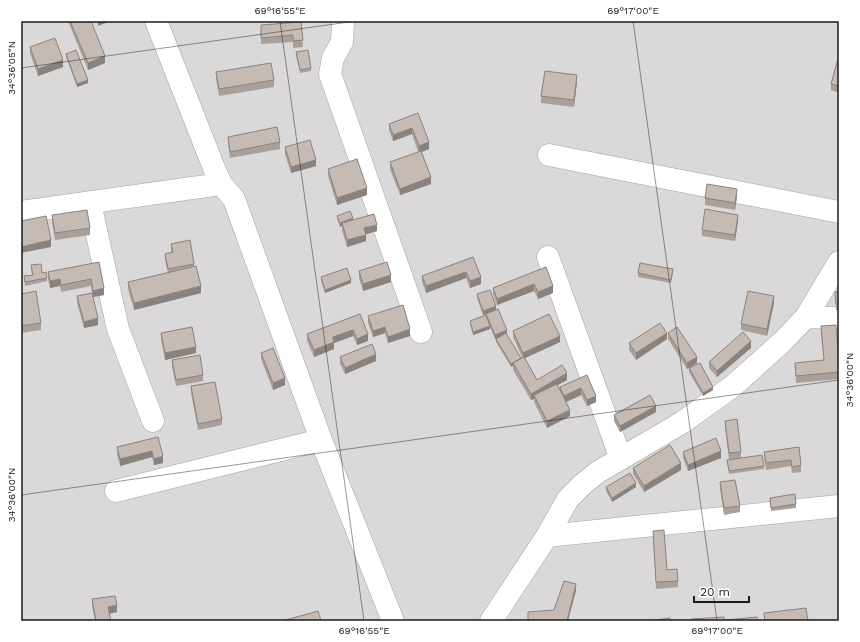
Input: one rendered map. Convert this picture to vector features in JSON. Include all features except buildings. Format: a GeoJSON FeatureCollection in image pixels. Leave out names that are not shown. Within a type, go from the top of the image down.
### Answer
{"type":"FeatureCollection","features":[{"type":"Feature","properties":{"kind":"street"},"geometry":{"type":"LineString","coordinates":[[156,21],[221,184],[234,199],[321,440],[393,621]]}},
{"type":"Feature","properties":{"kind":"street"},"geometry":{"type":"LineString","coordinates":[[343,21],[342,42],[333,58],[330,74],[421,332]]}},
{"type":"Feature","properties":{"kind":"street"},"geometry":{"type":"LineString","coordinates":[[550,155],[839,212]]}},
{"type":"Feature","properties":{"kind":"street"},"geometry":{"type":"LineString","coordinates":[[21,212],[221,184]]}},
{"type":"Feature","properties":{"kind":"street"},"geometry":{"type":"LineString","coordinates":[[90,203],[118,330],[153,421]]}},
{"type":"Feature","properties":{"kind":"street"},"geometry":{"type":"LineString","coordinates":[[548,257],[621,458]]}},
{"type":"Feature","properties":{"kind":"street"},"geometry":{"type":"LineString","coordinates":[[492,621],[547,536],[568,499],[598,472],[683,422],[733,386],[782,342],[806,317],[839,262]]}},
{"type":"Feature","properties":{"kind":"street"},"geometry":{"type":"LineString","coordinates":[[806,317],[839,318]]}},
{"type":"Feature","properties":{"kind":"street"},"geometry":{"type":"LineString","coordinates":[[116,491],[321,440]]}},
{"type":"Feature","properties":{"kind":"street"},"geometry":{"type":"LineString","coordinates":[[547,536],[839,506]]}},
{"type":"Feature","properties":{"kind":"shaded area"},"geometry":{"type":"Polygon","coordinates":[[[21,21],[839,21],[839,621],[21,621],[21,21]]]}}]}
